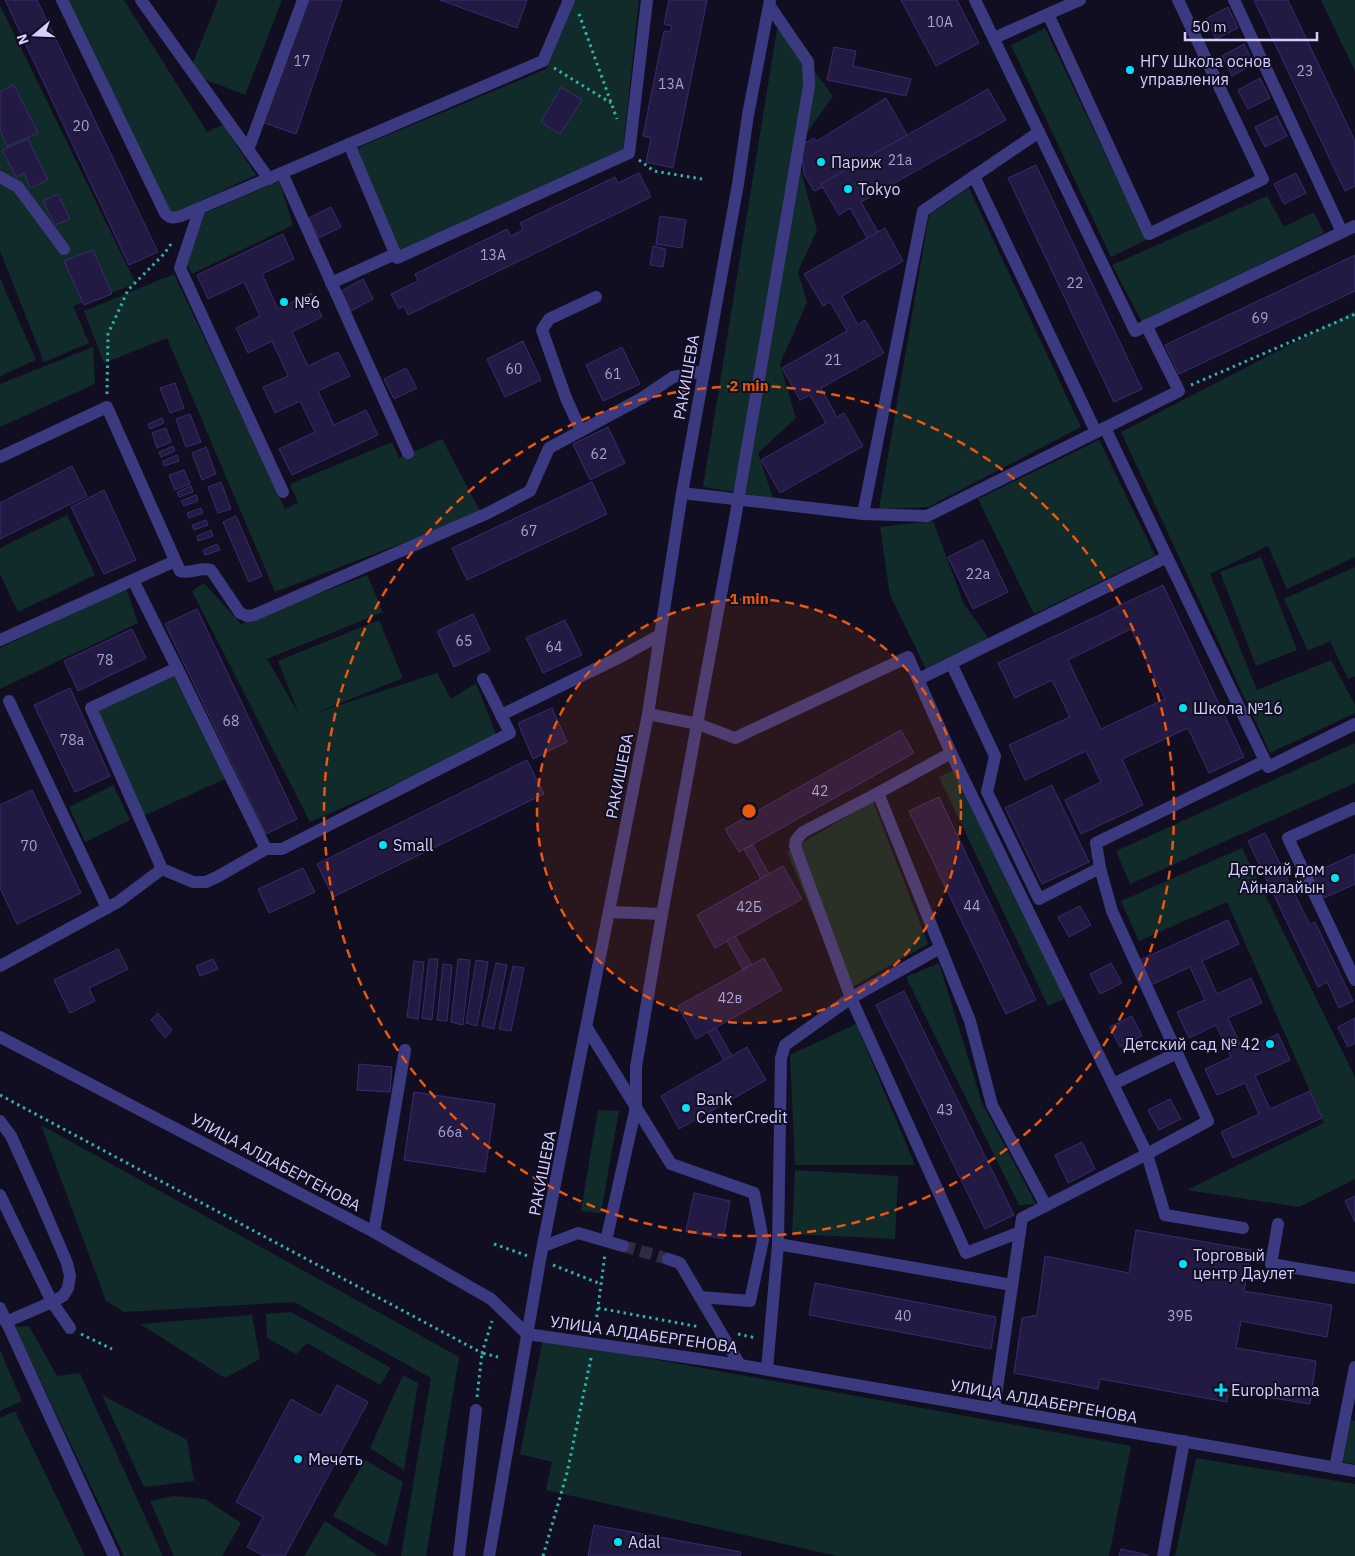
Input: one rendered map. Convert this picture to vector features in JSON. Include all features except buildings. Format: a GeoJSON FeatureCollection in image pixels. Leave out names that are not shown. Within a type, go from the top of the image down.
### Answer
{"type":"FeatureCollection","features":[{"type":"Feature","properties":{"kind":"street"},"geometry":{"type":"LineString","coordinates":[[62,0],[164,212],[168,217],[173,218],[269,179],[543,61],[569,0]]}},
{"type":"Feature","properties":{"kind":"street"},"geometry":{"type":"LineString","coordinates":[[141,0],[269,179]]}},
{"type":"Feature","properties":{"kind":"street"},"geometry":{"type":"LineString","coordinates":[[248,150],[303,0]]}},
{"type":"Feature","properties":{"kind":"street"},"geometry":{"type":"LineString","coordinates":[[349,144],[397,258],[629,152],[647,0]]}},
{"type":"Feature","properties":{"kind":"street"},"geometry":{"type":"LineString","coordinates":[[975,0],[1135,331],[1355,226]]}},
{"type":"Feature","properties":{"kind":"street"},"geometry":{"type":"LineString","coordinates":[[994,38],[1080,0]]}},
{"type":"Feature","properties":{"kind":"street"},"geometry":{"type":"LineString","coordinates":[[1048,14],[1149,234],[1263,179],[1178,0]]}},
{"type":"Feature","properties":{"kind":"street"},"geometry":{"type":"LineString","coordinates":[[1234,0],[1342,232]]}},
{"type":"Feature","properties":{"kind":"street"},"geometry":{"type":"LineString","coordinates":[[606,1241],[636,1107],[636,1067],[662,914],[738,501],[808,86],[808,62],[769,2]]}},
{"type":"Feature","properties":{"kind":"street","name":"РАКИШЕВА"},"geometry":{"type":"LineString","coordinates":[[489,1556],[527,1334],[648,714],[682,494],[769,2]]}},
{"type":"Feature","properties":{"kind":"street"},"geometry":{"type":"LineString","coordinates":[[863,514],[924,210],[1039,132]]}},
{"type":"Feature","properties":{"kind":"street"},"geometry":{"type":"LineString","coordinates":[[282,173],[408,453]]}},
{"type":"Feature","properties":{"kind":"street"},"geometry":{"type":"LineString","coordinates":[[974,176],[1100,430],[1167,558],[1268,768],[1355,724]]}},
{"type":"Feature","properties":{"kind":"street"},"geometry":{"type":"LineString","coordinates":[[0,177],[18,187],[64,248]]}},
{"type":"Feature","properties":{"kind":"street"},"geometry":{"type":"LineString","coordinates":[[200,208],[180,268],[283,492]]}},
{"type":"Feature","properties":{"kind":"street"},"geometry":{"type":"LineString","coordinates":[[331,283],[396,254]]}},
{"type":"Feature","properties":{"kind":"street"},"geometry":{"type":"LineString","coordinates":[[581,431],[566,398],[542,330],[549,319],[596,297]]}},
{"type":"Feature","properties":{"kind":"street"},"geometry":{"type":"LineString","coordinates":[[682,494],[863,514],[927,516],[1179,391],[1146,325]]}},
{"type":"Feature","properties":{"kind":"street"},"geometry":{"type":"LineString","coordinates":[[0,457],[107,407],[180,571],[185,572],[206,568],[211,570],[240,613],[247,616],[254,615],[488,513],[530,491],[549,448],[642,398],[673,378],[704,371]]}},
{"type":"Feature","properties":{"kind":"street"},"geometry":{"type":"LineString","coordinates":[[919,679],[1167,558]]}},
{"type":"Feature","properties":{"kind":"street"},"geometry":{"type":"LineString","coordinates":[[0,640],[175,561]]}},
{"type":"Feature","properties":{"kind":"street"},"geometry":{"type":"LineString","coordinates":[[133,580],[266,849]]}},
{"type":"Feature","properties":{"kind":"street"},"geometry":{"type":"LineString","coordinates":[[501,714],[620,657],[660,635]]}},
{"type":"Feature","properties":{"kind":"street"},"geometry":{"type":"LineString","coordinates":[[648,714],[698,724],[735,738],[908,657],[951,753],[1147,1154],[1164,1215],[1243,1228]]}},
{"type":"Feature","properties":{"kind":"street"},"geometry":{"type":"LineString","coordinates":[[951,663],[995,756],[987,792],[1039,899],[1100,868]]}},
{"type":"Feature","properties":{"kind":"street"},"geometry":{"type":"LineString","coordinates":[[177,668],[91,708],[162,869],[193,882],[206,882],[216,878],[266,849],[282,849],[510,733],[483,679]]}},
{"type":"Feature","properties":{"kind":"street"},"geometry":{"type":"LineString","coordinates":[[9,701],[107,908]]}},
{"type":"Feature","properties":{"kind":"street"},"geometry":{"type":"LineString","coordinates":[[951,753],[803,832],[796,840],[795,846],[851,998],[966,1253],[1020,1232]]}},
{"type":"Feature","properties":{"kind":"street"},"geometry":{"type":"LineString","coordinates":[[994,1408],[1022,1218],[1208,1121],[1112,911],[1100,868],[1096,843],[1265,760]]}},
{"type":"Feature","properties":{"kind":"street"},"geometry":{"type":"LineString","coordinates":[[878,793],[970,1022],[992,1105],[1046,1206]]}},
{"type":"Feature","properties":{"kind":"street"},"geometry":{"type":"LineString","coordinates":[[1355,808],[1288,838],[1355,980]]}},
{"type":"Feature","properties":{"kind":"street"},"geometry":{"type":"LineString","coordinates":[[0,966],[118,902],[162,869]]}},
{"type":"Feature","properties":{"kind":"street"},"geometry":{"type":"LineString","coordinates":[[609,912],[662,914]]}},
{"type":"Feature","properties":{"kind":"street"},"geometry":{"type":"LineString","coordinates":[[767,1369],[778,1244],[781,1058],[786,1045],[851,998],[940,948]]}},
{"type":"Feature","properties":{"kind":"street"},"geometry":{"type":"LineString","coordinates":[[587,1028],[671,1164],[754,1193],[763,1240],[750,1300],[700,1297]]}},
{"type":"Feature","properties":{"kind":"street","name":"УЛИЦА АЛДАБЕРГЕНОВА"},"geometry":{"type":"LineString","coordinates":[[0,1036],[374,1232],[497,1304],[527,1334],[767,1369],[1355,1471]]}},
{"type":"Feature","properties":{"kind":"street"},"geometry":{"type":"LineString","coordinates":[[374,1232],[405,1050]]}},
{"type":"Feature","properties":{"kind":"street"},"geometry":{"type":"LineString","coordinates":[[1113,1084],[1177,1053]]}},
{"type":"Feature","properties":{"kind":"street"},"geometry":{"type":"LineString","coordinates":[[0,1121],[11,1136],[68,1263],[70,1276],[68,1288],[64,1296],[6,1322]]}},
{"type":"Feature","properties":{"kind":"street"},"geometry":{"type":"LineString","coordinates":[[0,1195],[52,1302],[70,1328]]}},
{"type":"Feature","properties":{"kind":"street"},"geometry":{"type":"LineString","coordinates":[[1278,1224],[1271,1264],[1355,1278]]}},
{"type":"Feature","properties":{"kind":"street"},"geometry":{"type":"LineString","coordinates":[[544,1246],[578,1233],[623,1246]]}},
{"type":"Feature","properties":{"kind":"street"},"geometry":{"type":"LineString","coordinates":[[778,1244],[1012,1284]]}},
{"type":"Feature","properties":{"kind":"street"},"geometry":{"type":"LineString","coordinates":[[668,1259],[680,1263],[740,1365]]}},
{"type":"Feature","properties":{"kind":"street"},"geometry":{"type":"LineString","coordinates":[[0,1308],[114,1556]]}},
{"type":"Feature","properties":{"kind":"street"},"geometry":{"type":"LineString","coordinates":[[1336,1468],[1355,1367]]}},
{"type":"Feature","properties":{"kind":"street"},"geometry":{"type":"LineString","coordinates":[[459,1556],[476,1410]]}},
{"type":"Feature","properties":{"kind":"street"},"geometry":{"type":"LineString","coordinates":[[1163,1556],[1184,1442]]}},
{"type":"Feature","properties":{"kind":"path"},"geometry":{"type":"LineString","coordinates":[[543,61],[612,104]]}},
{"type":"Feature","properties":{"kind":"path"},"geometry":{"type":"LineString","coordinates":[[107,407],[108,334],[128,290],[164,254],[175,238],[181,216]]}},
{"type":"Feature","properties":{"kind":"path"},"geometry":{"type":"LineString","coordinates":[[1179,391],[1355,314]]}},
{"type":"Feature","properties":{"kind":"path"},"geometry":{"type":"LineString","coordinates":[[0,1095],[482,1353],[498,1357]]}},
{"type":"Feature","properties":{"kind":"path"},"geometry":{"type":"LineString","coordinates":[[543,1556],[567,1473],[594,1344],[606,1241]]}},
{"type":"Feature","properties":{"kind":"path"},"geometry":{"type":"LineString","coordinates":[[476,1410],[482,1353],[497,1304]]}},
{"type":"Feature","properties":{"kind":"path"},"geometry":{"type":"LineString","coordinates":[[598,1308],[769,1340]]}},
{"type":"Feature","properties":{"kind":"path"},"geometry":{"type":"LineString","coordinates":[[70,1328],[112,1349]]}},
{"type":"Feature","properties":{"kind":"green space"},"geometry":{"type":"Polygon","coordinates":[[[66,0],[124,0],[207,132],[223,125],[256,175],[170,215],[66,0]]]}},
{"type":"Feature","properties":{"kind":"green space"},"geometry":{"type":"Polygon","coordinates":[[[218,0],[282,0],[245,95],[189,73],[218,0]]]}},
{"type":"Feature","properties":{"kind":"green space"},"geometry":{"type":"Polygon","coordinates":[[[575,0],[639,0],[623,149],[400,251],[355,149],[546,69],[575,0]]]}},
{"type":"Feature","properties":{"kind":"green space"},"geometry":{"type":"Polygon","coordinates":[[[1321,0],[1355,0],[1355,71],[1321,0]]]}},
{"type":"Feature","properties":{"kind":"green space"},"geometry":{"type":"Polygon","coordinates":[[[0,5],[136,284],[73,306],[89,343],[44,362],[0,251],[0,5]]]}},
{"type":"Feature","properties":{"kind":"green space"},"geometry":{"type":"Polygon","coordinates":[[[778,23],[833,96],[795,149],[817,230],[798,272],[807,302],[780,364],[796,418],[758,453],[773,498],[703,487],[778,23]]]}},
{"type":"Feature","properties":{"kind":"green space"},"geometry":{"type":"Polygon","coordinates":[[[1045,28],[1146,240],[1111,257],[1011,45],[1045,28]]]}},
{"type":"Feature","properties":{"kind":"green space"},"geometry":{"type":"Polygon","coordinates":[[[279,181],[293,225],[192,274],[187,264],[205,213],[279,181]]]}},
{"type":"Feature","properties":{"kind":"green space"},"geometry":{"type":"Polygon","coordinates":[[[969,188],[1081,427],[928,507],[879,509],[929,215],[969,188]]]}},
{"type":"Feature","properties":{"kind":"green space"},"geometry":{"type":"Polygon","coordinates":[[[1267,196],[1284,227],[1314,212],[1324,233],[1142,322],[1112,265],[1267,196]]]}},
{"type":"Feature","properties":{"kind":"green space"},"geometry":{"type":"Polygon","coordinates":[[[174,274],[285,509],[298,503],[290,484],[392,442],[399,458],[442,439],[481,513],[275,592],[167,338],[104,363],[84,311],[174,274]]]}},
{"type":"Feature","properties":{"kind":"green space"},"geometry":{"type":"Polygon","coordinates":[[[0,278],[36,360],[0,376],[0,278]]]}},
{"type":"Feature","properties":{"kind":"green space"},"geometry":{"type":"Polygon","coordinates":[[[1355,311],[1355,557],[1287,589],[1268,546],[1210,574],[1257,690],[1331,660],[1355,705],[1355,713],[1270,753],[1121,432],[1355,311]]]}},
{"type":"Feature","properties":{"kind":"green space"},"geometry":{"type":"Polygon","coordinates":[[[93,347],[95,384],[0,427],[0,384],[93,347]]]}},
{"type":"Feature","properties":{"kind":"green space"},"geometry":{"type":"Polygon","coordinates":[[[1099,440],[1155,555],[1034,614],[978,499],[1099,440]]]}},
{"type":"Feature","properties":{"kind":"green space"},"geometry":{"type":"Polygon","coordinates":[[[67,515],[95,575],[18,612],[0,574],[0,548],[67,515]]]}},
{"type":"Feature","properties":{"kind":"green space"},"geometry":{"type":"Polygon","coordinates":[[[933,521],[964,604],[989,639],[926,669],[890,595],[880,527],[933,521]]]}},
{"type":"Feature","properties":{"kind":"green space"},"geometry":{"type":"Polygon","coordinates":[[[1261,557],[1297,650],[1256,666],[1220,572],[1261,557]]]}},
{"type":"Feature","properties":{"kind":"green space"},"geometry":{"type":"Polygon","coordinates":[[[1355,567],[1355,676],[1348,679],[1330,641],[1308,651],[1284,599],[1355,567]]]}},
{"type":"Feature","properties":{"kind":"green space"},"geometry":{"type":"Polygon","coordinates":[[[367,575],[383,612],[267,659],[299,714],[278,661],[379,620],[403,678],[313,714],[437,673],[451,699],[476,683],[498,739],[310,822],[192,591],[204,583],[241,624],[367,575]]]}},
{"type":"Feature","properties":{"kind":"green space"},"geometry":{"type":"Polygon","coordinates":[[[126,588],[138,623],[0,689],[0,648],[126,588]]]}},
{"type":"Feature","properties":{"kind":"green space"},"geometry":{"type":"Polygon","coordinates":[[[173,674],[225,779],[143,816],[97,709],[173,674]]]}},
{"type":"Feature","properties":{"kind":"green space"},"geometry":{"type":"Polygon","coordinates":[[[1355,743],[1355,783],[1130,884],[1116,851],[1355,743]]]}},
{"type":"Feature","properties":{"kind":"green space"},"geometry":{"type":"Polygon","coordinates":[[[956,769],[1066,998],[1048,1006],[939,777],[956,769]]]}},
{"type":"Feature","properties":{"kind":"green space"},"geometry":{"type":"Polygon","coordinates":[[[113,785],[130,820],[85,842],[69,807],[113,785]]]}},
{"type":"Feature","properties":{"kind":"green space"},"geometry":{"type":"Polygon","coordinates":[[[873,801],[928,944],[845,991],[787,852],[873,801]]]}},
{"type":"Feature","properties":{"kind":"green space"},"geometry":{"type":"Polygon","coordinates":[[[1242,848],[1355,1077],[1355,1179],[1299,1207],[1187,1190],[1324,1123],[1227,902],[1139,941],[1121,901],[1242,848]]]}},
{"type":"Feature","properties":{"kind":"green space"},"geometry":{"type":"Polygon","coordinates":[[[939,963],[982,1103],[1036,1204],[1019,1205],[906,977],[939,963]]]}},
{"type":"Feature","properties":{"kind":"green space"},"geometry":{"type":"Polygon","coordinates":[[[856,1024],[915,1165],[795,1165],[790,1055],[856,1024]]]}},
{"type":"Feature","properties":{"kind":"green space"},"geometry":{"type":"Polygon","coordinates":[[[598,1110],[619,1111],[601,1213],[581,1211],[598,1110]]]}},
{"type":"Feature","properties":{"kind":"green space"},"geometry":{"type":"Polygon","coordinates":[[[41,1125],[459,1357],[426,1556],[401,1556],[431,1378],[294,1302],[124,1312],[106,1301],[41,1125]]]}},
{"type":"Feature","properties":{"kind":"green space"},"geometry":{"type":"Polygon","coordinates":[[[795,1170],[898,1176],[895,1239],[792,1234],[795,1170]]]}},
{"type":"Feature","properties":{"kind":"green space"},"geometry":{"type":"Polygon","coordinates":[[[291,1312],[391,1368],[380,1385],[307,1343],[296,1354],[267,1338],[266,1314],[291,1312]]]}},
{"type":"Feature","properties":{"kind":"green space"},"geometry":{"type":"Polygon","coordinates":[[[252,1315],[260,1359],[225,1378],[140,1324],[252,1315]]]}},
{"type":"Feature","properties":{"kind":"green space"},"geometry":{"type":"Polygon","coordinates":[[[29,1326],[57,1376],[80,1373],[163,1556],[124,1556],[15,1327],[29,1326]]]}},
{"type":"Feature","properties":{"kind":"green space"},"geometry":{"type":"Polygon","coordinates":[[[543,1339],[1131,1446],[1109,1556],[837,1556],[546,1490],[552,1462],[520,1454],[543,1339]]]}},
{"type":"Feature","properties":{"kind":"green space"},"geometry":{"type":"Polygon","coordinates":[[[0,1350],[22,1401],[0,1411],[0,1350]]]}},
{"type":"Feature","properties":{"kind":"green space"},"geometry":{"type":"Polygon","coordinates":[[[403,1375],[418,1383],[404,1470],[370,1448],[403,1375]]]}},
{"type":"Feature","properties":{"kind":"green space"},"geometry":{"type":"Polygon","coordinates":[[[102,1395],[187,1440],[194,1481],[144,1487],[102,1395]]]}},
{"type":"Feature","properties":{"kind":"green space"},"geometry":{"type":"Polygon","coordinates":[[[15,1411],[85,1556],[0,1556],[0,1418],[15,1411]]]}},
{"type":"Feature","properties":{"kind":"green space"},"geometry":{"type":"Polygon","coordinates":[[[1351,1420],[1355,1421],[1355,1464],[1337,1461],[1351,1420]]]}},
{"type":"Feature","properties":{"kind":"green space"},"geometry":{"type":"Polygon","coordinates":[[[1196,1458],[1355,1484],[1355,1556],[1175,1556],[1196,1458]]]}},
{"type":"Feature","properties":{"kind":"green space"},"geometry":{"type":"Polygon","coordinates":[[[365,1460],[403,1482],[387,1546],[333,1516],[365,1460]]]}},
{"type":"Feature","properties":{"kind":"green space"},"geometry":{"type":"Polygon","coordinates":[[[173,1496],[205,1499],[241,1523],[222,1556],[174,1556],[150,1501],[173,1496]]]}},
{"type":"Feature","properties":{"kind":"green space"},"geometry":{"type":"Polygon","coordinates":[[[325,1521],[378,1556],[304,1556],[325,1521]]]}},
{"type":"Feature","properties":{"kind":"tunnel"},"geometry":{"type":"LineString","coordinates":[[623,1246],[668,1259]]}},
{"type":"Feature","properties":{"kind":"place","name":"НГУ Школа основ управления"},"geometry":{"type":"Point","coordinates":[1130,70]}},
{"type":"Feature","properties":{"kind":"place","name":"Париж"},"geometry":{"type":"Point","coordinates":[821,162]}},
{"type":"Feature","properties":{"kind":"place","name":"Tokyo"},"geometry":{"type":"Point","coordinates":[848,189]}},
{"type":"Feature","properties":{"kind":"place","name":"№6"},"geometry":{"type":"Point","coordinates":[284,302]}},
{"type":"Feature","properties":{"kind":"place","name":"Школа №16"},"geometry":{"type":"Point","coordinates":[1183,708]}},
{"type":"Feature","properties":{"kind":"place","name":"Small"},"geometry":{"type":"Point","coordinates":[383,845]}},
{"type":"Feature","properties":{"kind":"place","name":"Детский дом Айналайын"},"geometry":{"type":"Point","coordinates":[1335,878]}},
{"type":"Feature","properties":{"kind":"place","name":"Детский сад № 42"},"geometry":{"type":"Point","coordinates":[1270,1044]}},
{"type":"Feature","properties":{"kind":"place","name":"Bank CenterCredit"},"geometry":{"type":"Point","coordinates":[686,1108]}},
{"type":"Feature","properties":{"kind":"place","name":"Торговый центр Даулет"},"geometry":{"type":"Point","coordinates":[1183,1264]}},
{"type":"Feature","properties":{"kind":"place","name":"Europharma"},"geometry":{"type":"Point","coordinates":[1221,1390]}},
{"type":"Feature","properties":{"kind":"place","name":"Мечеть"},"geometry":{"type":"Point","coordinates":[298,1459]}},
{"type":"Feature","properties":{"kind":"place","name":"Adal"},"geometry":{"type":"Point","coordinates":[618,1542]}}]}
